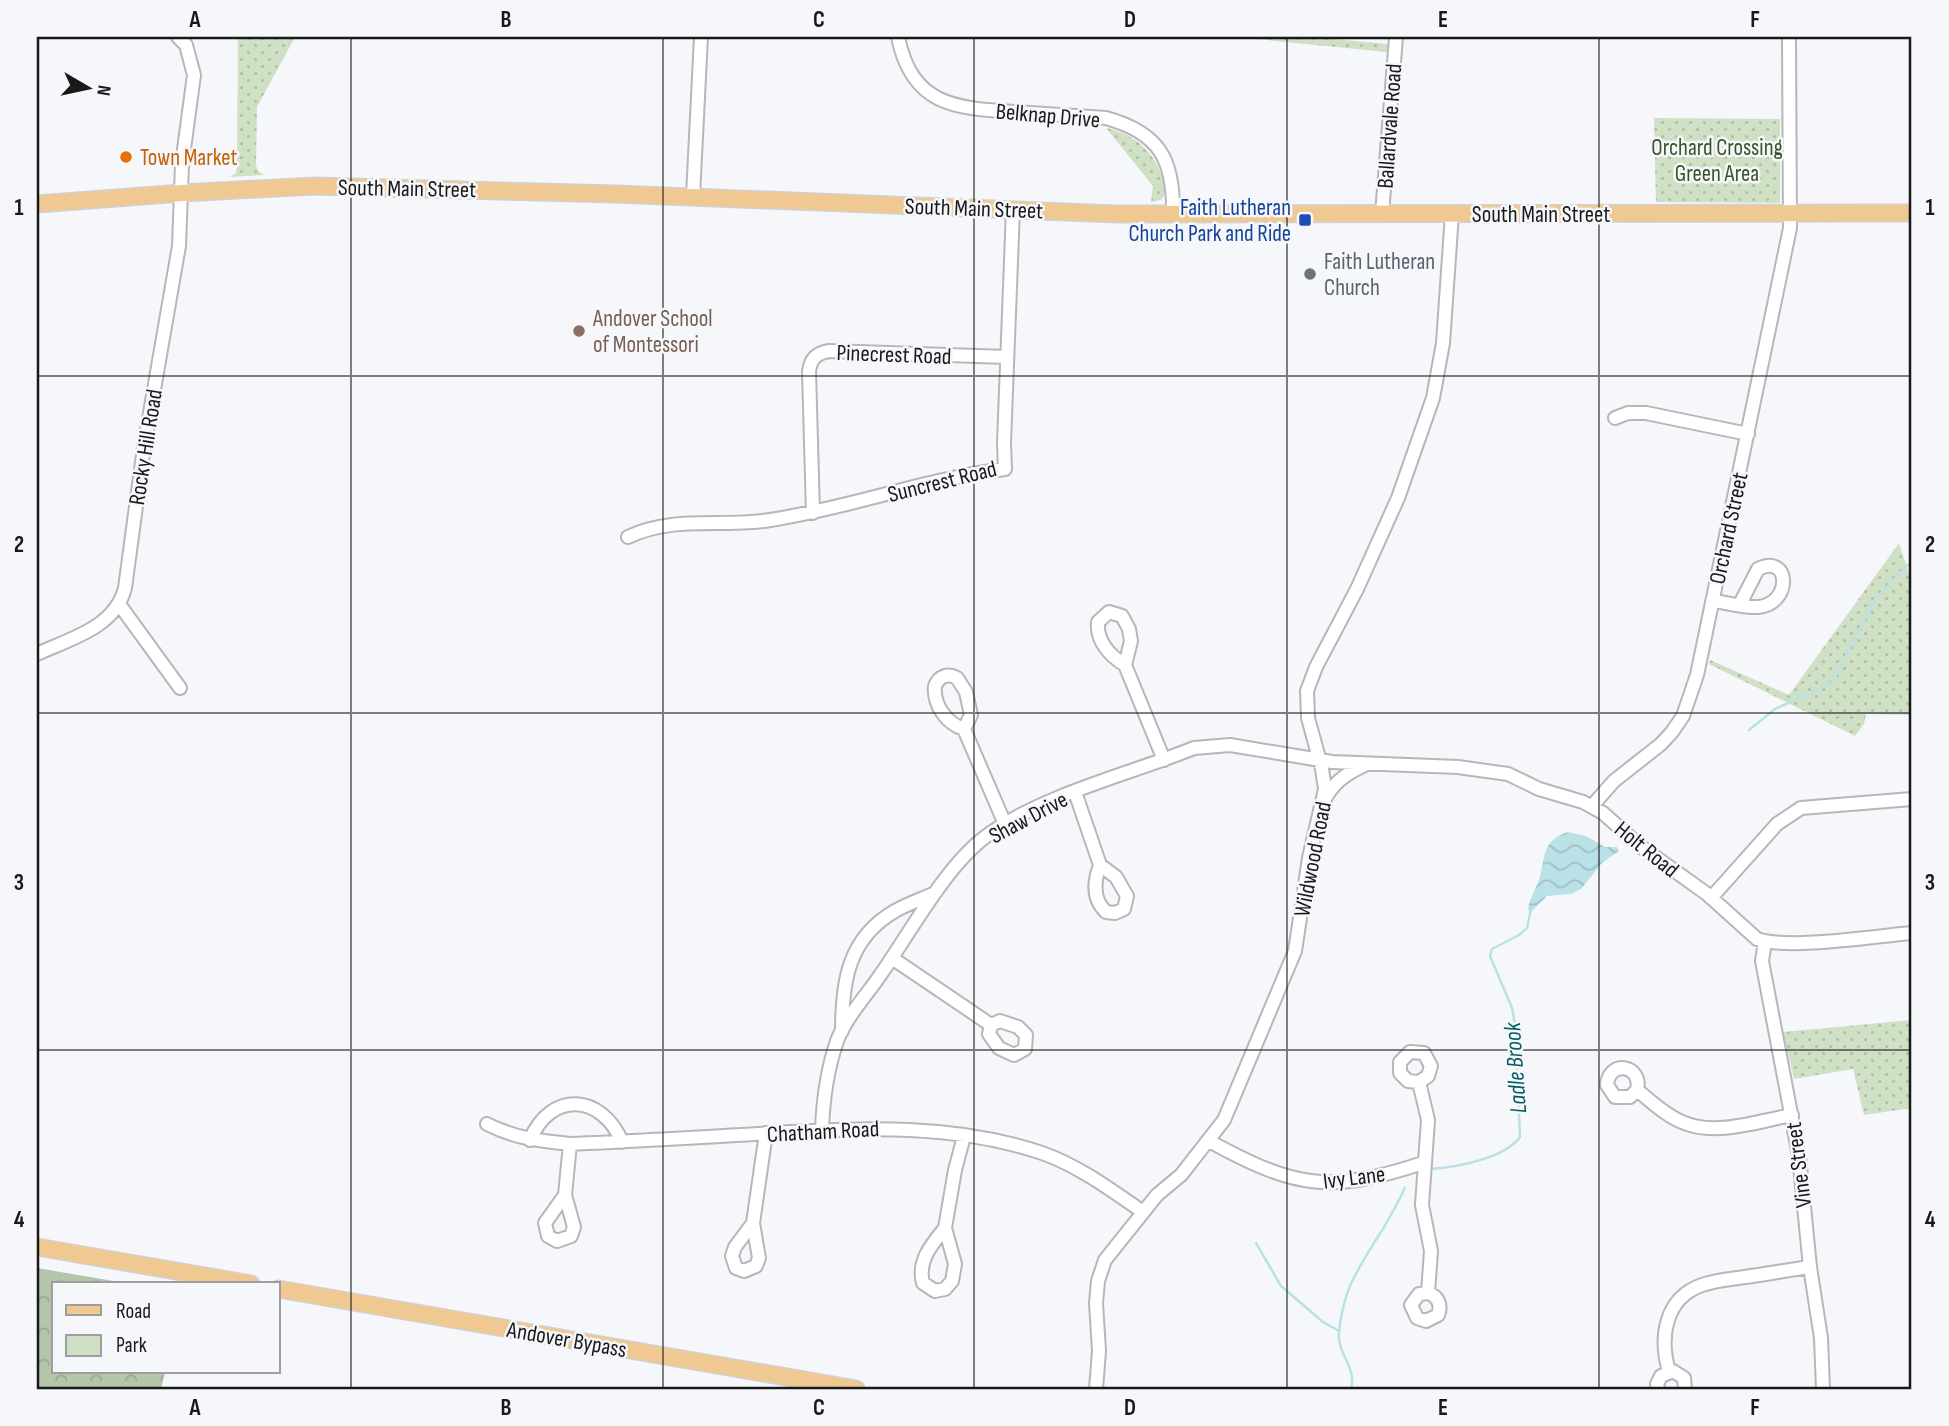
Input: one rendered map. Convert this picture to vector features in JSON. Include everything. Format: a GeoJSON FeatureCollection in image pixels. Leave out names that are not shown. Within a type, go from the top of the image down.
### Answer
{"type":"FeatureCollection","features":[{"type":"Feature","properties":{"kind":"main road","name":"South Main Street"},"geometry":{"type":"LineString","coordinates":[[37,204],[314,186],[1173,214],[1912,213]]}},
{"type":"Feature","properties":{"kind":"main road"},"geometry":{"type":"LineString","coordinates":[[37,1247],[239,1282]]}},
{"type":"Feature","properties":{"kind":"main road","name":"Andover Bypass"},"geometry":{"type":"LineString","coordinates":[[280,1289],[856,1389]]}},
{"type":"Feature","properties":{"kind":"street","name":"Rocky Hill Road"},"geometry":{"type":"LineString","coordinates":[[119,604],[127,580],[144,447],[178,257],[183,164],[194,75],[186,45],[178,37]]}},
{"type":"Feature","properties":{"kind":"street"},"geometry":{"type":"LineString","coordinates":[[692,197],[701,37]]}},
{"type":"Feature","properties":{"kind":"street","name":"Belknap Drive"},"geometry":{"type":"LineString","coordinates":[[898,37],[901,52],[916,82],[940,100],[954,106],[1106,118],[1145,134],[1158,148],[1169,169],[1173,184],[1173,214]]}},
{"type":"Feature","properties":{"kind":"street","name":"Ballardvale Road"},"geometry":{"type":"LineString","coordinates":[[1382,214],[1396,37]]}},
{"type":"Feature","properties":{"kind":"street","name":"Orchard Street"},"geometry":{"type":"LineString","coordinates":[[1592,806],[1614,781],[1661,744],[1683,716],[1697,675],[1790,228],[1788,37]]}},
{"type":"Feature","properties":{"kind":"street","name":"Suncrest Road"},"geometry":{"type":"LineString","coordinates":[[628,537],[680,523],[768,521],[813,513],[975,473],[1005,469],[1013,209]]}},
{"type":"Feature","properties":{"kind":"street","name":"Wildwood Road"},"geometry":{"type":"LineString","coordinates":[[1096,1389],[1099,1351],[1096,1303],[1098,1281],[1105,1260],[1157,1195],[1181,1175],[1209,1140],[1231,1106],[1291,963],[1298,937],[1309,858],[1324,802],[1324,780],[1308,718],[1307,691],[1315,667],[1357,589],[1398,498],[1433,398],[1443,343],[1452,214]]}},
{"type":"Feature","properties":{"kind":"street","name":"Pinecrest Road"},"geometry":{"type":"LineString","coordinates":[[813,513],[809,370],[814,357],[829,351],[1007,358]]}},
{"type":"Feature","properties":{"kind":"street"},"geometry":{"type":"LineString","coordinates":[[1615,418],[1628,412],[1646,413],[1748,434]]}},
{"type":"Feature","properties":{"kind":"street"},"geometry":{"type":"LineString","coordinates":[[1712,601],[1740,604]]}},
{"type":"Feature","properties":{"kind":"street"},"geometry":{"type":"LineString","coordinates":[[37,654],[101,624],[119,604],[180,688]]}},
{"type":"Feature","properties":{"kind":"street"},"geometry":{"type":"LineString","coordinates":[[1125,665],[1164,760]]}},
{"type":"Feature","properties":{"kind":"street"},"geometry":{"type":"LineString","coordinates":[[964,729],[1005,824]]}},
{"type":"Feature","properties":{"kind":"street","name":"Shaw Drive"},"geometry":{"type":"LineString","coordinates":[[822,1130],[830,1069],[842,1031],[936,893],[965,857],[990,833],[1076,792],[1194,748],[1247,748],[1320,760]]}},
{"type":"Feature","properties":{"kind":"street","name":"Holt Road"},"geometry":{"type":"LineString","coordinates":[[1320,760],[1498,771],[1545,791],[1592,806],[1640,846],[1711,898],[1757,939],[1765,942]]}},
{"type":"Feature","properties":{"kind":"street"},"geometry":{"type":"LineString","coordinates":[[1324,802],[1329,791],[1343,777],[1370,764]]}},
{"type":"Feature","properties":{"kind":"street"},"geometry":{"type":"LineString","coordinates":[[1076,792],[1100,865]]}},
{"type":"Feature","properties":{"kind":"street"},"geometry":{"type":"LineString","coordinates":[[1711,898],[1777,824],[1801,808],[1912,799]]}},
{"type":"Feature","properties":{"kind":"street"},"geometry":{"type":"LineString","coordinates":[[842,1031],[845,979],[860,945],[882,919],[936,893]]}},
{"type":"Feature","properties":{"kind":"street"},"geometry":{"type":"LineString","coordinates":[[1765,942],[1815,942],[1912,933]]}},
{"type":"Feature","properties":{"kind":"street","name":"Vine Street"},"geometry":{"type":"LineString","coordinates":[[1765,942],[1762,961],[1799,1156],[1810,1267],[1821,1338],[1823,1389]]}},
{"type":"Feature","properties":{"kind":"street"},"geometry":{"type":"LineString","coordinates":[[892,958],[991,1025]]}},
{"type":"Feature","properties":{"kind":"street"},"geometry":{"type":"LineString","coordinates":[[1419,1082],[1427,1120],[1422,1205],[1432,1251],[1428,1293]]}},
{"type":"Feature","properties":{"kind":"street"},"geometry":{"type":"LineString","coordinates":[[1636,1090],[1675,1119],[1702,1127],[1723,1127],[1792,1115]]}},
{"type":"Feature","properties":{"kind":"street"},"geometry":{"type":"LineString","coordinates":[[530,1140],[541,1118],[554,1109],[581,1105],[600,1112],[617,1129],[622,1142]]}},
{"type":"Feature","properties":{"kind":"street","name":"Chatham Road"},"geometry":{"type":"LineString","coordinates":[[487,1124],[530,1140],[570,1144],[896,1128],[964,1136],[1001,1141],[1045,1154],[1088,1175],[1143,1212]]}},
{"type":"Feature","properties":{"kind":"street"},"geometry":{"type":"LineString","coordinates":[[753,1223],[766,1133]]}},
{"type":"Feature","properties":{"kind":"street"},"geometry":{"type":"LineString","coordinates":[[945,1228],[964,1136]]}},
{"type":"Feature","properties":{"kind":"street","name":"Ivy Lane"},"geometry":{"type":"LineString","coordinates":[[1209,1140],[1258,1165],[1311,1182],[1349,1182],[1423,1163]]}},
{"type":"Feature","properties":{"kind":"street"},"geometry":{"type":"LineString","coordinates":[[565,1195],[570,1144]]}},
{"type":"Feature","properties":{"kind":"street"},"geometry":{"type":"LineString","coordinates":[[1669,1371],[1664,1352],[1665,1326],[1672,1309],[1684,1295],[1709,1283],[1810,1267]]}},
{"type":"Feature","properties":{"kind":"street"},"geometry":{"type":"LineString","coordinates":[[1658,1389],[1658,1379],[1669,1371]]}},
{"type":"Feature","properties":{"kind":"street"},"geometry":{"type":"LineString","coordinates":[[1669,1371],[1681,1374],[1686,1382],[1685,1389]]}},
{"type":"Feature","properties":{"kind":"green space"},"geometry":{"type":"Polygon","coordinates":[[[238,37],[295,37],[257,107],[256,165],[258,171],[264,175],[230,177],[236,173],[237,167],[238,37]]]}},
{"type":"Feature","properties":{"kind":"green space"},"geometry":{"type":"Polygon","coordinates":[[[1236,37],[1312,37],[1388,44],[1387,52],[1236,37]]]}},
{"type":"Feature","properties":{"kind":"green space","name":"Orchard Crossing Green Area"},"geometry":{"type":"Polygon","coordinates":[[[1654,118],[1780,119],[1780,203],[1656,202],[1654,118]]]}},
{"type":"Feature","properties":{"kind":"green space"},"geometry":{"type":"Polygon","coordinates":[[[1106,128],[1134,139],[1149,152],[1155,160],[1165,187],[1161,200],[1151,202],[1153,186],[1106,128]]]}},
{"type":"Feature","properties":{"kind":"green space"},"geometry":{"type":"Polygon","coordinates":[[[1899,543],[1912,582],[1912,715],[1866,714],[1864,724],[1855,736],[1709,664],[1710,660],[1789,695],[1899,543]]]}},
{"type":"Feature","properties":{"kind":"green space"},"geometry":{"type":"Polygon","coordinates":[[[1912,1020],[1912,1108],[1864,1115],[1853,1069],[1794,1079],[1783,1032],[1912,1020]]]}},
{"type":"Feature","properties":{"kind":"green space"},"geometry":{"type":"Polygon","coordinates":[[[37,1268],[119,1282],[52,1282],[52,1374],[165,1374],[161,1389],[37,1389],[37,1268]]]}},
{"type":"Feature","properties":{"kind":"water"},"geometry":{"type":"Polygon","coordinates":[[[1568,832],[1586,836],[1605,847],[1617,847],[1619,851],[1602,863],[1581,889],[1571,894],[1547,896],[1531,912],[1528,910],[1529,903],[1538,883],[1545,853],[1552,841],[1568,832]]]}},
{"type":"Feature","properties":{"kind":"waterway","name":"Ladle Brook"},"geometry":{"type":"LineString","coordinates":[[1749,730],[1775,709],[1832,683],[1875,599],[1912,561]]}},
{"type":"Feature","properties":{"kind":"waterway","name":"Ladle Brook"},"geometry":{"type":"LineString","coordinates":[[1431,1169],[1466,1164],[1491,1156],[1513,1145],[1520,1137],[1515,1025],[1512,1008],[1490,956],[1492,949],[1527,928],[1531,909]]}},
{"type":"Feature","properties":{"kind":"waterway","name":"Ladle Brook"},"geometry":{"type":"LineString","coordinates":[[1351,1389],[1351,1374],[1339,1341],[1344,1304],[1358,1270],[1405,1188]]}},
{"type":"Feature","properties":{"kind":"waterway"},"geometry":{"type":"LineString","coordinates":[[1256,1243],[1281,1286],[1323,1322],[1339,1331]]}},
{"type":"Feature","properties":{"kind":"place","name":"Town Market"},"geometry":{"type":"Point","coordinates":[126,157]}},
{"type":"Feature","properties":{"kind":"place","name":"Faith Lutheran Church Park and Ride"},"geometry":{"type":"Point","coordinates":[1305,220]}},
{"type":"Feature","properties":{"kind":"place","name":"Faith Lutheran Church"},"geometry":{"type":"Point","coordinates":[1310,274]}},
{"type":"Feature","properties":{"kind":"place","name":"Andover School of Montessori"},"geometry":{"type":"Point","coordinates":[579,331]}}]}
